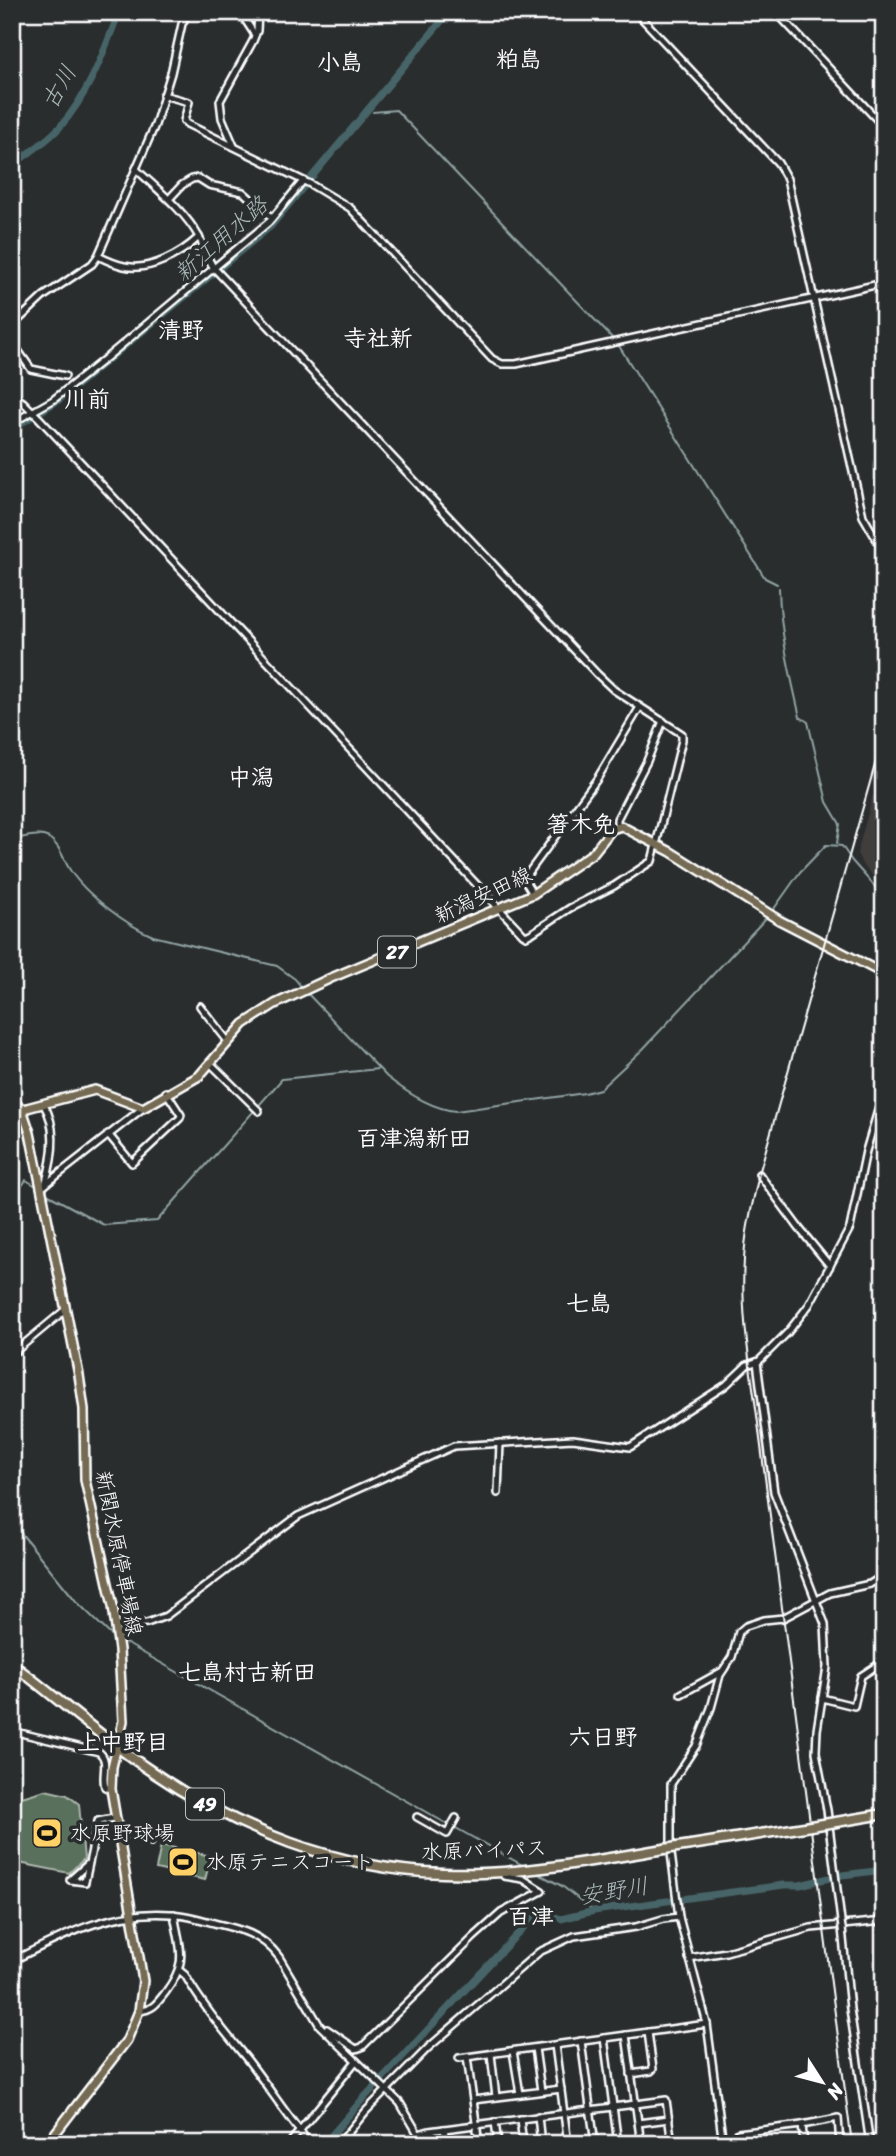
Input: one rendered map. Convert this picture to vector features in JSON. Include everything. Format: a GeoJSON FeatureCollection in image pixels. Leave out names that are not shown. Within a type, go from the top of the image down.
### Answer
{"type":"FeatureCollection","features":[{"type":"Feature","properties":{"kind":"highway","name":"水原バイパス"},"geometry":{"type":"LineString","coordinates":[[12,1664],[118,1748],[197,1800],[245,1824],[299,1846],[393,1869],[441,1873],[487,1872],[585,1862],[884,1814]]}},
{"type":"Feature","properties":{"kind":"main road","name":"新潟安田線"},"geometry":{"type":"LineString","coordinates":[[143,1108],[166,1092],[199,1076],[228,1040],[250,1019],[293,995],[533,894],[593,853],[617,826]]}},
{"type":"Feature","properties":{"kind":"main road"},"geometry":{"type":"LineString","coordinates":[[617,826],[656,845],[769,914],[884,974]]}},
{"type":"Feature","properties":{"kind":"main road"},"geometry":{"type":"LineString","coordinates":[[12,1101],[22,1109],[95,1090],[143,1108]]}},
{"type":"Feature","properties":{"kind":"main road","name":"新関水原停車場線"},"geometry":{"type":"LineString","coordinates":[[22,1109],[43,1186],[84,1409],[85,1480],[119,1650],[123,1707],[111,1788],[142,1981],[139,2011],[127,2040],[47,2144]]}},
{"type":"Feature","properties":{"kind":"street"},"geometry":{"type":"LineString","coordinates":[[12,326],[44,296],[92,264],[98,256],[155,125],[181,24],[188,12]]}},
{"type":"Feature","properties":{"kind":"street"},"geometry":{"type":"LineString","coordinates":[[240,12],[255,35]]}},
{"type":"Feature","properties":{"kind":"street"},"geometry":{"type":"LineString","coordinates":[[234,146],[222,118],[220,101],[255,35],[258,12]]}},
{"type":"Feature","properties":{"kind":"street"},"geometry":{"type":"LineString","coordinates":[[636,12],[782,169],[787,179],[863,516],[884,552]]}},
{"type":"Feature","properties":{"kind":"street"},"geometry":{"type":"LineString","coordinates":[[776,12],[884,127]]}},
{"type":"Feature","properties":{"kind":"street"},"geometry":{"type":"LineString","coordinates":[[163,95],[187,100],[189,105],[184,121],[187,124],[344,204],[362,219],[492,359],[502,364],[516,364],[884,283]]}},
{"type":"Feature","properties":{"kind":"street"},"geometry":{"type":"LineString","coordinates":[[12,395],[35,414],[523,934],[529,935],[652,861],[682,734],[614,690],[597,674],[215,269],[199,237],[169,199],[136,169]]}},
{"type":"Feature","properties":{"kind":"street"},"geometry":{"type":"LineString","coordinates":[[169,199],[182,185],[198,178],[209,185],[243,192],[272,218]]}},
{"type":"Feature","properties":{"kind":"street"},"geometry":{"type":"LineString","coordinates":[[12,423],[35,414],[215,269],[306,183]]}},
{"type":"Feature","properties":{"kind":"street"},"geometry":{"type":"LineString","coordinates":[[98,256],[124,266],[148,265],[168,258],[199,237]]}},
{"type":"Feature","properties":{"kind":"street"},"geometry":{"type":"LineString","coordinates":[[12,342],[31,369],[65,376]]}},
{"type":"Feature","properties":{"kind":"street"},"geometry":{"type":"LineString","coordinates":[[533,894],[524,879],[597,779],[640,707]]}},
{"type":"Feature","properties":{"kind":"street"},"geometry":{"type":"LineString","coordinates":[[617,826],[617,819],[647,761],[663,721]]}},
{"type":"Feature","properties":{"kind":"street"},"geometry":{"type":"LineString","coordinates":[[200,1006],[228,1040]]}},
{"type":"Feature","properties":{"kind":"street"},"geometry":{"type":"LineString","coordinates":[[210,1063],[257,1109]]}},
{"type":"Feature","properties":{"kind":"street"},"geometry":{"type":"LineString","coordinates":[[116,1629],[166,1616],[298,1516],[454,1446],[573,1439],[633,1446],[659,1426],[725,1386],[747,1365],[757,1362],[796,1323],[830,1266],[852,1221],[866,1151],[884,1090]]}},
{"type":"Feature","properties":{"kind":"street"},"geometry":{"type":"LineString","coordinates":[[108,1134],[132,1163],[180,1118],[181,1115],[166,1092]]}},
{"type":"Feature","properties":{"kind":"street"},"geometry":{"type":"LineString","coordinates":[[43,1186],[50,1170],[52,1132],[51,1117],[44,1105]]}},
{"type":"Feature","properties":{"kind":"street"},"geometry":{"type":"LineString","coordinates":[[43,1186],[143,1108]]}},
{"type":"Feature","properties":{"kind":"street"},"geometry":{"type":"LineString","coordinates":[[759,1174],[830,1266]]}},
{"type":"Feature","properties":{"kind":"street"},"geometry":{"type":"LineString","coordinates":[[12,1354],[65,1310]]}},
{"type":"Feature","properties":{"kind":"street"},"geometry":{"type":"LineString","coordinates":[[757,1362],[774,1492],[817,1602],[826,1633],[827,1668],[817,1730],[817,1763],[833,1852],[850,2009],[870,2144]]}},
{"type":"Feature","properties":{"kind":"street"},"geometry":{"type":"LineString","coordinates":[[498,1493],[500,1443]]}},
{"type":"Feature","properties":{"kind":"street"},"geometry":{"type":"LineString","coordinates":[[723,2144],[707,2024],[679,1915],[670,1829],[671,1785],[696,1746],[722,1672],[732,1657],[735,1639],[746,1626],[764,1620],[783,1619],[830,1593],[870,1584],[884,1574]]}},
{"type":"Feature","properties":{"kind":"street"},"geometry":{"type":"LineString","coordinates":[[822,1698],[854,1706],[861,1676],[884,1661]]}},
{"type":"Feature","properties":{"kind":"street"},"geometry":{"type":"LineString","coordinates":[[681,1694],[722,1672]]}},
{"type":"Feature","properties":{"kind":"street"},"geometry":{"type":"LineString","coordinates":[[12,1731],[99,1752],[105,1761],[104,1784],[111,1788]]}},
{"type":"Feature","properties":{"kind":"street"},"geometry":{"type":"LineString","coordinates":[[417,1817],[447,1834],[456,1818]]}},
{"type":"Feature","properties":{"kind":"street"},"geometry":{"type":"LineString","coordinates":[[89,1863],[98,1821],[114,1818]]}},
{"type":"Feature","properties":{"kind":"street"},"geometry":{"type":"LineString","coordinates":[[119,1837],[130,1835],[151,1839],[151,1842]]}},
{"type":"Feature","properties":{"kind":"street"},"geometry":{"type":"LineString","coordinates":[[327,2029],[356,2049],[362,2047],[501,1913],[542,1891],[523,1879],[504,1876]]}},
{"type":"Feature","properties":{"kind":"street"},"geometry":{"type":"LineString","coordinates":[[12,1961],[76,1929],[132,1914],[174,1914],[252,1933],[271,1947],[320,2026],[400,2103],[424,2144]]}},
{"type":"Feature","properties":{"kind":"street"},"geometry":{"type":"LineString","coordinates":[[139,2011],[154,2007],[180,1971],[181,1954],[174,1914]]}},
{"type":"Feature","properties":{"kind":"street"},"geometry":{"type":"LineString","coordinates":[[339,2144],[385,2088],[539,1952],[574,1936],[636,1927],[679,1915]]}},
{"type":"Feature","properties":{"kind":"street"},"geometry":{"type":"LineString","coordinates":[[689,1958],[726,1952],[811,1928],[884,1921]]}},
{"type":"Feature","properties":{"kind":"street"},"geometry":{"type":"LineString","coordinates":[[180,1971],[310,2144]]}},
{"type":"Feature","properties":{"kind":"street"},"geometry":{"type":"LineString","coordinates":[[459,2058],[707,2024]]}},
{"type":"Feature","properties":{"kind":"street"},"geometry":{"type":"LineString","coordinates":[[631,2074],[650,2071],[653,2068],[649,2032]]}},
{"type":"Feature","properties":{"kind":"street"},"geometry":{"type":"LineString","coordinates":[[626,2035],[641,2144]]}},
{"type":"Feature","properties":{"kind":"street"},"geometry":{"type":"LineString","coordinates":[[604,2038],[618,2144]]}},
{"type":"Feature","properties":{"kind":"street"},"geometry":{"type":"LineString","coordinates":[[581,2041],[595,2144]]}},
{"type":"Feature","properties":{"kind":"street"},"geometry":{"type":"LineString","coordinates":[[555,2045],[568,2144]]}},
{"type":"Feature","properties":{"kind":"street"},"geometry":{"type":"LineString","coordinates":[[534,2048],[541,2091]]}},
{"type":"Feature","properties":{"kind":"street"},"geometry":{"type":"LineString","coordinates":[[513,2051],[520,2094]]}},
{"type":"Feature","properties":{"kind":"street"},"geometry":{"type":"LineString","coordinates":[[491,2054],[496,2097]]}},
{"type":"Feature","properties":{"kind":"street"},"geometry":{"type":"LineString","coordinates":[[467,2057],[479,2144]]}},
{"type":"Feature","properties":{"kind":"street"},"geometry":{"type":"LineString","coordinates":[[289,2144],[357,2062]]}},
{"type":"Feature","properties":{"kind":"street"},"geometry":{"type":"LineString","coordinates":[[473,2100],[561,2089]]}},
{"type":"Feature","properties":{"kind":"street"},"geometry":{"type":"LineString","coordinates":[[419,2134],[476,2124],[666,2100],[673,2144]]}},
{"type":"Feature","properties":{"kind":"street"},"geometry":{"type":"LineString","coordinates":[[538,2116],[541,2144]]}},
{"type":"Feature","properties":{"kind":"street"},"geometry":{"type":"LineString","coordinates":[[739,2144],[738,2133],[838,2118],[840,2144]]}},
{"type":"Feature","properties":{"kind":"street"},"geometry":{"type":"LineString","coordinates":[[520,2119],[523,2144]]}},
{"type":"Feature","properties":{"kind":"street"},"geometry":{"type":"LineString","coordinates":[[638,2123],[669,2119]]}},
{"type":"Feature","properties":{"kind":"street"},"geometry":{"type":"LineString","coordinates":[[495,2122],[498,2144]]}},
{"type":"Feature","properties":{"kind":"street"},"geometry":{"type":"LineString","coordinates":[[802,2125],[804,2144]]}},
{"type":"Feature","properties":{"kind":"street"},"geometry":{"type":"LineString","coordinates":[[444,2129],[447,2144]]}},
{"type":"Feature","properties":{"kind":"shaded area"},"geometry":{"type":"Polygon","coordinates":[[[873,795],[884,802],[884,888],[862,864],[857,853],[873,795]]]}},
{"type":"Feature","properties":{"kind":"green space","name":"水原野球場"},"geometry":{"type":"Polygon","coordinates":[[[45,1790],[67,1795],[79,1804],[84,1859],[69,1873],[14,1862],[12,1859],[12,1806],[22,1797],[45,1790]]]}},
{"type":"Feature","properties":{"kind":"green space","name":"水原テニスコート"},"geometry":{"type":"Polygon","coordinates":[[[161,1845],[211,1856],[205,1880],[156,1869],[161,1845]]]}},
{"type":"Feature","properties":{"kind":"waterway","name":"古川"},"geometry":{"type":"LineString","coordinates":[[12,166],[48,138],[69,115],[94,73],[119,12]]}},
{"type":"Feature","properties":{"kind":"waterway","name":"新江用水路"},"geometry":{"type":"LineString","coordinates":[[12,429],[59,400],[271,226],[449,12]]}},
{"type":"Feature","properties":{"kind":"waterway"},"geometry":{"type":"LineString","coordinates":[[373,112],[396,110],[613,339]]}},
{"type":"Feature","properties":{"kind":"waterway"},"geometry":{"type":"LineString","coordinates":[[619,346],[765,578],[777,584]]}},
{"type":"Feature","properties":{"kind":"waterway"},"geometry":{"type":"LineString","coordinates":[[779,588],[783,637],[796,701],[800,717],[808,722],[827,802],[840,824],[837,843]]}},
{"type":"Feature","properties":{"kind":"waterway"},"geometry":{"type":"LineString","coordinates":[[12,839],[35,835],[49,838],[56,844],[70,870],[86,889],[120,917],[143,931],[153,936],[277,966],[295,979],[303,989]]}},
{"type":"Feature","properties":{"kind":"waterway"},"geometry":{"type":"LineString","coordinates":[[771,913],[800,872],[826,845],[842,846],[884,897]]}},
{"type":"Feature","properties":{"kind":"waterway"},"geometry":{"type":"LineString","coordinates":[[307,993],[387,1077],[411,1094],[438,1107],[456,1111],[585,1093],[600,1089],[643,1049],[767,917]]}},
{"type":"Feature","properties":{"kind":"waterway"},"geometry":{"type":"LineString","coordinates":[[45,1193],[104,1225],[157,1221],[282,1079],[378,1069]]}},
{"type":"Feature","properties":{"kind":"waterway"},"geometry":{"type":"LineString","coordinates":[[12,1200],[26,1180],[36,1186]]}},
{"type":"Feature","properties":{"kind":"waterway"},"geometry":{"type":"LineString","coordinates":[[12,1522],[76,1601],[113,1637]]}},
{"type":"Feature","properties":{"kind":"waterway"},"geometry":{"type":"LineString","coordinates":[[122,1641],[449,1825]]}},
{"type":"Feature","properties":{"kind":"waterway"},"geometry":{"type":"LineString","coordinates":[[454,1827],[526,1867]]}},
{"type":"Feature","properties":{"kind":"waterway","name":"安野川"},"geometry":{"type":"LineString","coordinates":[[324,2144],[539,1911],[561,1919],[594,1911],[800,1885],[842,1875],[884,1870]]}},
{"type":"Feature","properties":{"kind":"waterway"},"geometry":{"type":"LineString","coordinates":[[537,1873],[562,1886],[594,1911]]}},
{"type":"Feature","properties":{"kind":"railway"},"geometry":{"type":"LineString","coordinates":[[852,2144],[748,1350],[743,1282],[746,1238],[759,1174],[884,733]]}},
{"type":"Feature","properties":{"kind":"place","name":"水原野球場"},"geometry":{"type":"Point","coordinates":[47,1833]}},
{"type":"Feature","properties":{"kind":"place","name":"水原テニスコート"},"geometry":{"type":"Point","coordinates":[183,1862]}},
{"type":"Feature","properties":{"kind":"district","name":"粕島"},"geometry":{"type":"Point","coordinates":[519,59]}},
{"type":"Feature","properties":{"kind":"district","name":"小島"},"geometry":{"type":"Point","coordinates":[340,62]}},
{"type":"Feature","properties":{"kind":"district","name":"清野"},"geometry":{"type":"Point","coordinates":[181,330]}},
{"type":"Feature","properties":{"kind":"district","name":"寺社新"},"geometry":{"type":"Point","coordinates":[378,338]}},
{"type":"Feature","properties":{"kind":"district","name":"川前"},"geometry":{"type":"Point","coordinates":[87,399]}},
{"type":"Feature","properties":{"kind":"district","name":"中潟"},"geometry":{"type":"Point","coordinates":[251,777]}},
{"type":"Feature","properties":{"kind":"district","name":"箸木免"},"geometry":{"type":"Point","coordinates":[581,824]}},
{"type":"Feature","properties":{"kind":"district","name":"百津潟新田"},"geometry":{"type":"Point","coordinates":[414,1138]}},
{"type":"Feature","properties":{"kind":"district","name":"七島"},"geometry":{"type":"Point","coordinates":[589,1303]}},
{"type":"Feature","properties":{"kind":"district","name":"七島村古新田"},"geometry":{"type":"Point","coordinates":[247,1672]}},
{"type":"Feature","properties":{"kind":"district","name":"六日野"},"geometry":{"type":"Point","coordinates":[603,1737]}},
{"type":"Feature","properties":{"kind":"district","name":"上中野目"},"geometry":{"type":"Point","coordinates":[123,1742]}},
{"type":"Feature","properties":{"kind":"district","name":"百津"},"geometry":{"type":"Point","coordinates":[531,1916]}}]}
